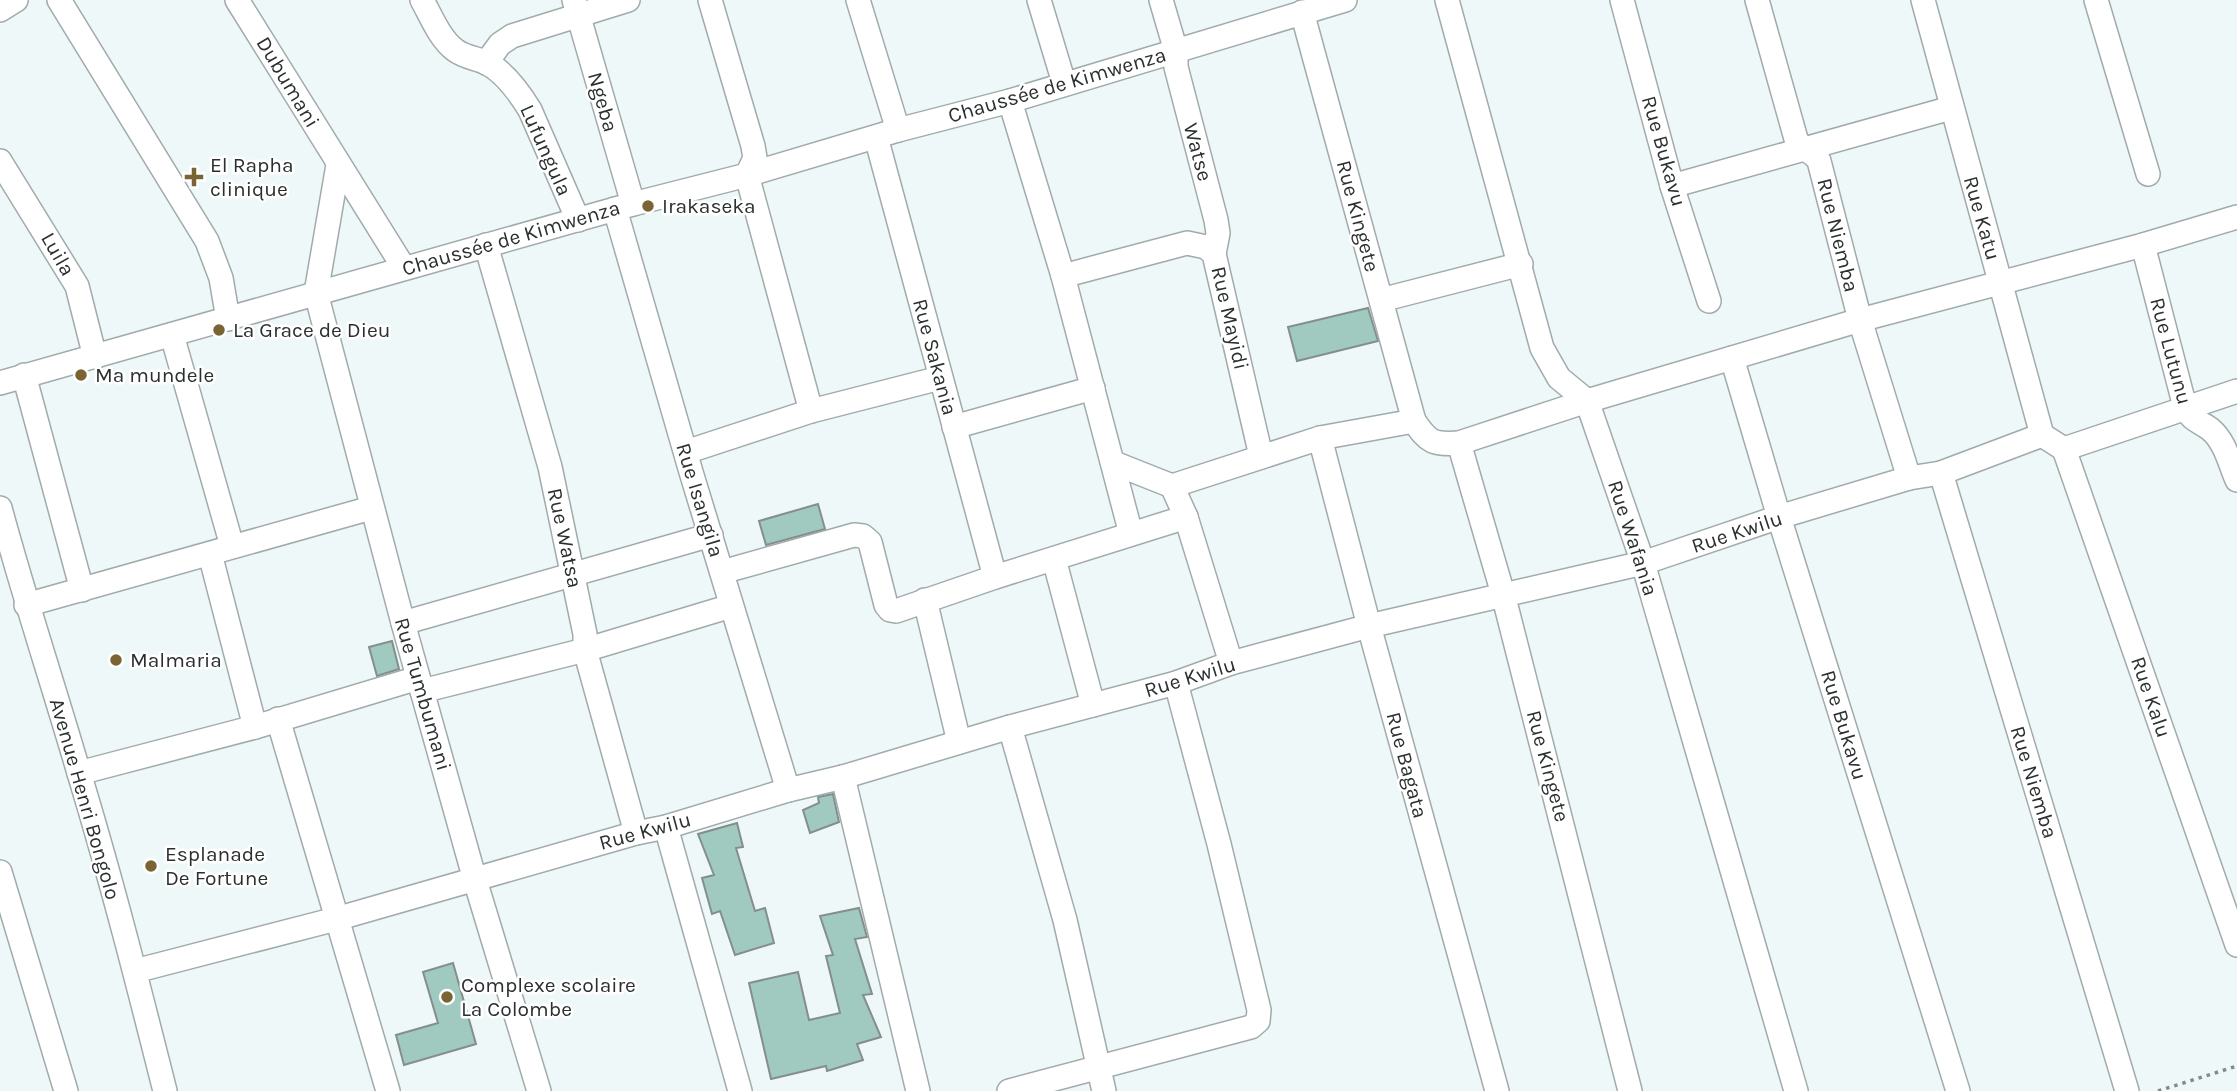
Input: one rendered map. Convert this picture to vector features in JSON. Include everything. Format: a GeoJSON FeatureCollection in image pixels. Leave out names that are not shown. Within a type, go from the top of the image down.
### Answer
{"type":"FeatureCollection","features":[{"type":"Feature","properties":{"kind":"street"},"geometry":{"type":"LineString","coordinates":[[0,10],[16,0]]}},
{"type":"Feature","properties":{"kind":"street"},"geometry":{"type":"LineString","coordinates":[[59,0],[207,241],[221,278],[228,319]]}},
{"type":"Feature","properties":{"kind":"street","name":"Dubumani"},"geometry":{"type":"LineString","coordinates":[[237,0],[404,268]]}},
{"type":"Feature","properties":{"kind":"street","name":"Lufungula"},"geometry":{"type":"LineString","coordinates":[[422,0],[453,49],[466,57],[485,63],[504,77],[526,102],[578,219]]}},
{"type":"Feature","properties":{"kind":"street"},"geometry":{"type":"LineString","coordinates":[[485,63],[500,44],[512,36],[576,8],[628,0]]}},
{"type":"Feature","properties":{"kind":"street"},"geometry":{"type":"LineString","coordinates":[[710,0],[753,146],[755,158],[747,175],[811,411]]}},
{"type":"Feature","properties":{"kind":"street","name":"Rue Sakania"},"geometry":{"type":"LineString","coordinates":[[858,0],[940,378],[995,577]]}},
{"type":"Feature","properties":{"kind":"street"},"geometry":{"type":"LineString","coordinates":[[1039,0],[1064,83]]}},
{"type":"Feature","properties":{"kind":"street","name":"Watse"},"geometry":{"type":"LineString","coordinates":[[1161,0],[1176,51],[1176,67],[1216,220],[1214,254]]}},
{"type":"Feature","properties":{"kind":"street"},"geometry":{"type":"LineString","coordinates":[[1447,0],[1542,348],[1559,378],[1587,401]]}},
{"type":"Feature","properties":{"kind":"street","name":"Rue Bukavu"},"geometry":{"type":"LineString","coordinates":[[1622,0],[1672,186],[1709,301]]}},
{"type":"Feature","properties":{"kind":"street","name":"Rue Niemba"},"geometry":{"type":"LineString","coordinates":[[1757,0],[1796,139],[1819,161],[1860,320],[1909,478]]}},
{"type":"Feature","properties":{"kind":"street","name":"Rue Katu"},"geometry":{"type":"LineString","coordinates":[[1923,0],[2042,435]]}},
{"type":"Feature","properties":{"kind":"street"},"geometry":{"type":"LineString","coordinates":[[2096,0],[2148,174]]}},
{"type":"Feature","properties":{"kind":"street","name":"Chaussée de Kimwenza"},"geometry":{"type":"LineString","coordinates":[[0,383],[624,206],[747,175],[887,133],[1010,101],[1334,1]]}},
{"type":"Feature","properties":{"kind":"street","name":"Ngeba"},"geometry":{"type":"LineString","coordinates":[[576,8],[624,206]]}},
{"type":"Feature","properties":{"kind":"street","name":"Rue Kingete"},"geometry":{"type":"LineString","coordinates":[[1302,12],[1414,421]]}},
{"type":"Feature","properties":{"kind":"street"},"geometry":{"type":"LineString","coordinates":[[1010,101],[1063,276],[1131,534]]}},
{"type":"Feature","properties":{"kind":"street"},"geometry":{"type":"LineString","coordinates":[[1672,186],[1951,108]]}},
{"type":"Feature","properties":{"kind":"street","name":"Luila"},"geometry":{"type":"LineString","coordinates":[[0,161],[77,286],[95,357]]}},
{"type":"Feature","properties":{"kind":"street"},"geometry":{"type":"LineString","coordinates":[[316,293],[338,165]]}},
{"type":"Feature","properties":{"kind":"street","name":"Rue Isangila"},"geometry":{"type":"LineString","coordinates":[[624,206],[686,452],[788,790]]}},
{"type":"Feature","properties":{"kind":"street"},"geometry":{"type":"LineString","coordinates":[[1114,463],[1172,486],[1320,438],[1414,421],[1431,442],[1442,445],[1459,443],[1587,401],[1860,320],[2143,245],[2237,217]]}},
{"type":"Feature","properties":{"kind":"street","name":"Rue Mayidi"},"geometry":{"type":"LineString","coordinates":[[1063,276],[1187,243],[1206,247],[1214,254],[1261,456]]}},
{"type":"Feature","properties":{"kind":"street","name":"Rue Watsa"},"geometry":{"type":"LineString","coordinates":[[486,245],[550,467],[585,634],[585,650],[636,833]]}},
{"type":"Feature","properties":{"kind":"street","name":"Rue Lutunu"},"geometry":{"type":"LineString","coordinates":[[2143,245],[2185,407],[2191,418],[2217,436],[2237,480]]}},
{"type":"Feature","properties":{"kind":"street"},"geometry":{"type":"LineString","coordinates":[[1381,300],[1521,264]]}},
{"type":"Feature","properties":{"kind":"street","name":"Rue Tumbumani"},"geometry":{"type":"LineString","coordinates":[[316,293],[402,624],[475,880],[540,1091]]}},
{"type":"Feature","properties":{"kind":"street"},"geometry":{"type":"LineString","coordinates":[[172,335],[232,546]]}},
{"type":"Feature","properties":{"kind":"street","name":"Rue Bukavu"},"geometry":{"type":"LineString","coordinates":[[1732,358],[1958,1091]]}},
{"type":"Feature","properties":{"kind":"street"},"geometry":{"type":"LineString","coordinates":[[24,375],[82,590]]}},
{"type":"Feature","properties":{"kind":"street"},"geometry":{"type":"LineString","coordinates":[[686,452],[811,411],[940,378]]}},
{"type":"Feature","properties":{"kind":"street"},"geometry":{"type":"LineString","coordinates":[[954,427],[1093,388]]}},
{"type":"Feature","properties":{"kind":"street"},"geometry":{"type":"LineString","coordinates":[[2042,435],[2064,449],[2237,391]]}},
{"type":"Feature","properties":{"kind":"street","name":"Rue Wafania"},"geometry":{"type":"LineString","coordinates":[[1587,401],[1643,563],[1796,1091]]}},
{"type":"Feature","properties":{"kind":"street","name":"Rue Kwilu"},"geometry":{"type":"LineString","coordinates":[[135,971],[336,919],[636,833],[666,827],[1010,727],[1176,683],[1231,663],[1369,626],[1643,563],[1779,517],[1909,478],[1941,473],[2042,435]]}},
{"type":"Feature","properties":{"kind":"street","name":"Rue Bagata"},"geometry":{"type":"LineString","coordinates":[[1320,438],[1497,1091]]}},
{"type":"Feature","properties":{"kind":"street","name":"Rue Kingete"},"geometry":{"type":"LineString","coordinates":[[1459,443],[1503,594],[1630,1091]]}},
{"type":"Feature","properties":{"kind":"street","name":"Rue Kalu"},"geometry":{"type":"LineString","coordinates":[[2064,449],[2237,945]]}},
{"type":"Feature","properties":{"kind":"street","name":"Rue Niemba"},"geometry":{"type":"LineString","coordinates":[[1941,473],[2127,1091]]}},
{"type":"Feature","properties":{"kind":"street"},"geometry":{"type":"LineString","coordinates":[[1172,486],[1186,517],[1231,663]]}},
{"type":"Feature","properties":{"kind":"street","name":"Avenue Henri Bongolo"},"geometry":{"type":"LineString","coordinates":[[0,508],[26,605],[79,773],[135,971],[165,1091]]}},
{"type":"Feature","properties":{"kind":"street"},"geometry":{"type":"LineString","coordinates":[[26,605],[371,509]]}},
{"type":"Feature","properties":{"kind":"street"},"geometry":{"type":"LineString","coordinates":[[722,572],[854,535],[863,536],[870,542],[886,605],[890,610],[896,611],[1186,517]]}},
{"type":"Feature","properties":{"kind":"street"},"geometry":{"type":"LineString","coordinates":[[402,624],[711,535]]}},
{"type":"Feature","properties":{"kind":"street"},"geometry":{"type":"LineString","coordinates":[[210,554],[255,727]]}},
{"type":"Feature","properties":{"kind":"street"},"geometry":{"type":"LineString","coordinates":[[1054,559],[1093,705]]}},
{"type":"Feature","properties":{"kind":"street"},"geometry":{"type":"LineString","coordinates":[[925,600],[959,742]]}},
{"type":"Feature","properties":{"kind":"street"},"geometry":{"type":"LineString","coordinates":[[79,773],[278,719],[585,650],[731,606]]}},
{"type":"Feature","properties":{"kind":"street"},"geometry":{"type":"LineString","coordinates":[[1009,1091],[1251,1027],[1258,1021],[1259,1010],[1223,857],[1176,683]]}},
{"type":"Feature","properties":{"kind":"street"},"geometry":{"type":"LineString","coordinates":[[278,719],[388,1091]]}},
{"type":"Feature","properties":{"kind":"street"},"geometry":{"type":"LineString","coordinates":[[1010,727],[1065,920],[1104,1091]]}},
{"type":"Feature","properties":{"kind":"street"},"geometry":{"type":"LineString","coordinates":[[843,777],[918,1091]]}},
{"type":"Feature","properties":{"kind":"street"},"geometry":{"type":"LineString","coordinates":[[666,827],[740,1091]]}},
{"type":"Feature","properties":{"kind":"street"},"geometry":{"type":"LineString","coordinates":[[0,872],[66,1091]]}},
{"type":"Feature","properties":{"kind":"path"},"geometry":{"type":"LineString","coordinates":[[2158,1091],[2237,1066]]}},
{"type":"Feature","properties":{"kind":"building"},"geometry":{"type":"Polygon","coordinates":[[[1368,308],[1378,341],[1297,361],[1288,327],[1368,308]]]}},
{"type":"Feature","properties":{"kind":"building"},"geometry":{"type":"Polygon","coordinates":[[[818,504],[825,529],[766,545],[759,521],[818,504]]]}},
{"type":"Feature","properties":{"kind":"building"},"geometry":{"type":"Polygon","coordinates":[[[392,641],[399,669],[377,676],[369,647],[392,641]]]}},
{"type":"Feature","properties":{"kind":"building"},"geometry":{"type":"Polygon","coordinates":[[[833,794],[839,822],[810,833],[803,810],[819,803],[818,797],[833,794]]]}},
{"type":"Feature","properties":{"kind":"building"},"geometry":{"type":"Polygon","coordinates":[[[737,823],[743,847],[736,848],[755,911],[765,908],[774,943],[735,955],[720,911],[712,914],[702,878],[714,875],[698,834],[737,823]]]}},
{"type":"Feature","properties":{"kind":"building"},"geometry":{"type":"Polygon","coordinates":[[[859,908],[867,937],[855,939],[872,994],[863,995],[881,1037],[857,1044],[863,1060],[827,1071],[826,1066],[771,1079],[749,983],[798,972],[809,1020],[840,1013],[826,956],[833,955],[820,916],[859,908]]]}},
{"type":"Feature","properties":{"kind":"building","name":"Complexe scolaire La Colombe"},"geometry":{"type":"Polygon","coordinates":[[[453,963],[476,1044],[404,1065],[396,1035],[438,1023],[423,972],[453,963]]]}},
{"type":"Feature","properties":{"kind":"place","name":"El Rapha clinique"},"geometry":{"type":"Point","coordinates":[194,177]}},
{"type":"Feature","properties":{"kind":"place","name":"Irakaseka"},"geometry":{"type":"Point","coordinates":[648,206]}},
{"type":"Feature","properties":{"kind":"place","name":"La Grace de Dieu"},"geometry":{"type":"Point","coordinates":[219,330]}},
{"type":"Feature","properties":{"kind":"place","name":"Ma mundele"},"geometry":{"type":"Point","coordinates":[81,375]}},
{"type":"Feature","properties":{"kind":"place","name":"Malmaria"},"geometry":{"type":"Point","coordinates":[116,660]}},
{"type":"Feature","properties":{"kind":"place","name":"Esplanade De Fortune"},"geometry":{"type":"Point","coordinates":[151,866]}},
{"type":"Feature","properties":{"kind":"place","name":"Complexe scolaire La Colombe"},"geometry":{"type":"Point","coordinates":[447,997]}}]}
